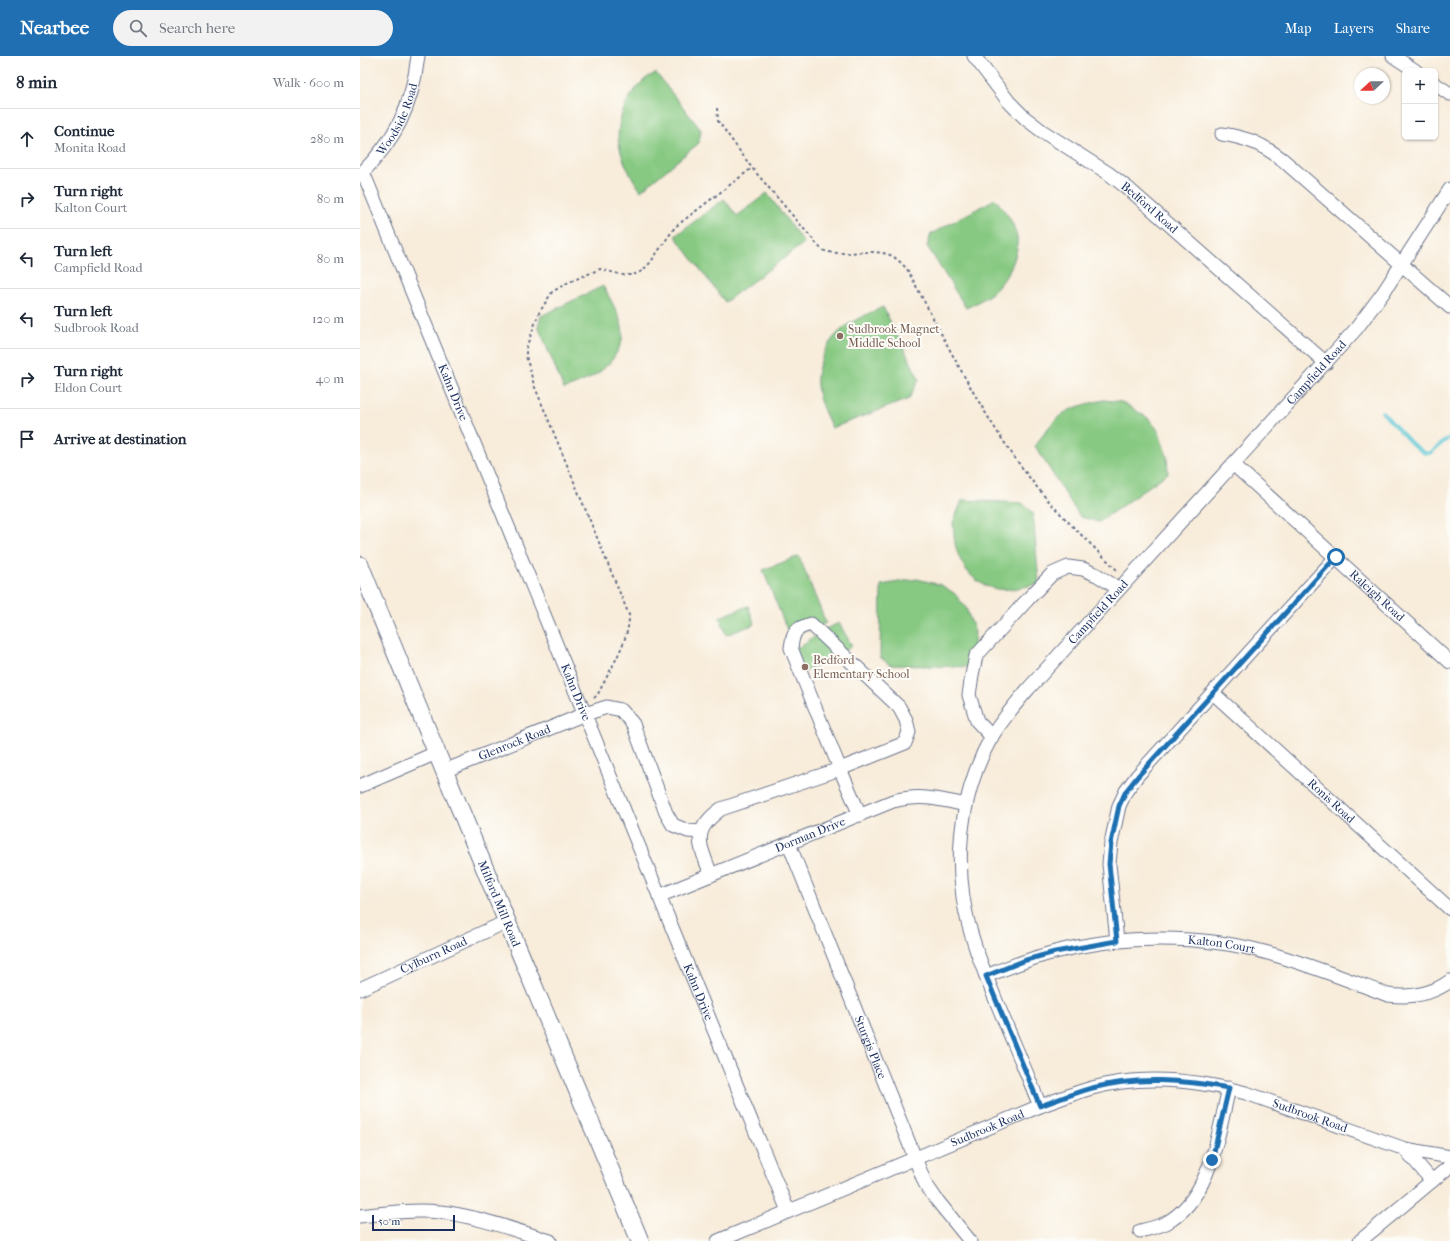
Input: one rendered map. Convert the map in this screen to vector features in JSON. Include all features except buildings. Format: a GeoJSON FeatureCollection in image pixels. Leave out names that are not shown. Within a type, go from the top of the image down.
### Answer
{"type":"FeatureCollection","features":[{"type":"Feature","properties":{"kind":"main road","name":"Milford Mill Road"},"geometry":{"type":"LineString","coordinates":[[360,566],[436,753],[508,921],[640,1241]]}},
{"type":"Feature","properties":{"kind":"street","name":"Woodside Road"},"geometry":{"type":"LineString","coordinates":[[361,174],[386,146],[398,127],[413,87],[418,56]]}},
{"type":"Feature","properties":{"kind":"street","name":"Bedford Road"},"geometry":{"type":"LineString","coordinates":[[974,56],[1009,102],[1025,118],[1042,131],[1108,173],[1130,190],[1326,363]]}},
{"type":"Feature","properties":{"kind":"street"},"geometry":{"type":"LineString","coordinates":[[1393,56],[1411,68]]}},
{"type":"Feature","properties":{"kind":"street"},"geometry":{"type":"LineString","coordinates":[[1438,86],[1450,94]]}},
{"type":"Feature","properties":{"kind":"street"},"geometry":{"type":"LineString","coordinates":[[1222,134],[1242,137],[1270,150],[1450,307]]}},
{"type":"Feature","properties":{"kind":"street","name":"Kahn Drive"},"geometry":{"type":"LineString","coordinates":[[361,174],[585,714],[788,1211]]}},
{"type":"Feature","properties":{"kind":"street","name":"Campfield Road"},"geometry":{"type":"LineString","coordinates":[[1040,1106],[986,976],[970,931],[963,897],[960,867],[961,836],[966,805],[977,768],[992,737],[1008,712],[1123,584],[1326,363],[1371,311],[1450,188]]}},
{"type":"Feature","properties":{"kind":"street","name":"Raleigh Road"},"geometry":{"type":"LineString","coordinates":[[1233,464],[1450,662]]}},
{"type":"Feature","properties":{"kind":"street"},"geometry":{"type":"LineString","coordinates":[[1117,941],[1109,864],[1111,843],[1119,806],[1126,791],[1212,693],[1336,557]]}},
{"type":"Feature","properties":{"kind":"street"},"geometry":{"type":"LineString","coordinates":[[992,737],[977,721],[969,695],[976,656],[1052,574],[1068,567],[1083,569],[1123,584]]}},
{"type":"Feature","properties":{"kind":"street"},"geometry":{"type":"LineString","coordinates":[[711,875],[701,848],[700,832],[706,822],[721,809],[840,769],[905,743],[910,732],[899,707],[811,624],[800,627],[793,635],[791,648],[840,769],[860,815]]}},
{"type":"Feature","properties":{"kind":"street","name":"Ronis Road"},"geometry":{"type":"LineString","coordinates":[[1212,693],[1450,909]]}},
{"type":"Feature","properties":{"kind":"street","name":"Glenrock Road"},"geometry":{"type":"LineString","coordinates":[[444,771],[585,714],[607,707],[621,710],[633,724],[666,813],[673,825],[688,831],[700,832]]}},
{"type":"Feature","properties":{"kind":"street"},"geometry":{"type":"LineString","coordinates":[[360,786],[436,753]]}},
{"type":"Feature","properties":{"kind":"street","name":"Dorman Drive"},"geometry":{"type":"LineString","coordinates":[[659,896],[893,801],[918,797],[930,797],[966,805]]}},
{"type":"Feature","properties":{"kind":"street","name":"Sturgis Place"},"geometry":{"type":"LineString","coordinates":[[789,844],[925,1183],[970,1241]]}},
{"type":"Feature","properties":{"kind":"street","name":"Cylburn Road"},"geometry":{"type":"LineString","coordinates":[[360,990],[508,921]]}},
{"type":"Feature","properties":{"kind":"street","name":"Kalton Court"},"geometry":{"type":"LineString","coordinates":[[986,976],[1026,960],[1055,952],[1117,941],[1174,939],[1235,946],[1267,952],[1388,995],[1404,997],[1418,995],[1431,992],[1450,981]]}},
{"type":"Feature","properties":{"kind":"street","name":"Sudbrook Road"},"geometry":{"type":"LineString","coordinates":[[718,1241],[1040,1106],[1092,1088],[1129,1082],[1175,1080],[1229,1088],[1405,1149],[1450,1157]]}},
{"type":"Feature","properties":{"kind":"street"},"geometry":{"type":"LineString","coordinates":[[1140,1231],[1153,1228],[1175,1217],[1197,1192],[1212,1160],[1229,1088]]}},
{"type":"Feature","properties":{"kind":"street"},"geometry":{"type":"LineString","coordinates":[[1405,1149],[1432,1181]]}},
{"type":"Feature","properties":{"kind":"street"},"geometry":{"type":"LineString","coordinates":[[1360,1241],[1450,1166]]}},
{"type":"Feature","properties":{"kind":"street"},"geometry":{"type":"LineString","coordinates":[[360,1216],[410,1211],[439,1212],[470,1217],[550,1241]]}},
{"type":"Feature","properties":{"kind":"path"},"geometry":{"type":"LineString","coordinates":[[716,108],[718,121],[752,168],[822,250],[831,254],[863,252],[877,253],[891,255],[900,261],[907,270],[977,398],[1000,434],[1047,498],[1123,584]]}},
{"type":"Feature","properties":{"kind":"path"},"geometry":{"type":"LineString","coordinates":[[594,698],[598,694],[627,635],[629,624],[628,614],[534,385],[526,356],[529,337],[539,313],[552,292],[567,283],[600,269],[623,275],[633,275],[642,271],[650,264],[675,228],[752,168]]}},
{"type":"Feature","properties":{"kind":"green space"},"geometry":{"type":"Polygon","coordinates":[[[656,73],[701,130],[699,143],[641,191],[630,174],[622,157],[618,136],[619,127],[627,102],[632,94],[645,80],[656,73]]]}},
{"type":"Feature","properties":{"kind":"green space"},"geometry":{"type":"Polygon","coordinates":[[[767,193],[804,243],[725,302],[675,236],[724,199],[737,216],[767,193]]]}},
{"type":"Feature","properties":{"kind":"green space"},"geometry":{"type":"Polygon","coordinates":[[[995,199],[1012,223],[1016,233],[1017,249],[1015,257],[1008,273],[998,287],[986,297],[966,308],[927,246],[931,234],[995,199]]]}},
{"type":"Feature","properties":{"kind":"green space"},"geometry":{"type":"Polygon","coordinates":[[[603,286],[621,322],[623,332],[621,343],[614,356],[603,369],[589,378],[564,389],[538,326],[541,316],[603,286]]]}},
{"type":"Feature","properties":{"kind":"green space"},"geometry":{"type":"Polygon","coordinates":[[[883,307],[919,379],[909,399],[832,428],[821,402],[817,385],[818,370],[825,350],[831,341],[845,327],[863,316],[883,307]]]}},
{"type":"Feature","properties":{"kind":"green space"},"geometry":{"type":"Polygon","coordinates":[[[1104,400],[1122,402],[1148,418],[1158,430],[1167,456],[1168,473],[1099,522],[1080,517],[1035,446],[1050,426],[1063,414],[1079,406],[1104,400]]]}},
{"type":"Feature","properties":{"kind":"green space"},"geometry":{"type":"Polygon","coordinates":[[[962,500],[1022,503],[1033,513],[1039,584],[1013,589],[997,589],[988,587],[972,577],[966,570],[955,545],[953,523],[962,500]]]}},
{"type":"Feature","properties":{"kind":"green space"},"geometry":{"type":"Polygon","coordinates":[[[799,556],[826,623],[790,637],[763,570],[799,556]]]}},
{"type":"Feature","properties":{"kind":"green space"},"geometry":{"type":"Polygon","coordinates":[[[917,579],[941,585],[954,593],[966,608],[975,632],[972,667],[890,665],[880,657],[881,585],[917,579]]]}},
{"type":"Feature","properties":{"kind":"green space"},"geometry":{"type":"Polygon","coordinates":[[[748,606],[755,624],[726,635],[720,617],[748,606]]]}},
{"type":"Feature","properties":{"kind":"green space"},"geometry":{"type":"Polygon","coordinates":[[[839,623],[852,646],[833,659],[803,672],[794,649],[819,635],[821,631],[839,623]]]}},
{"type":"Feature","properties":{"kind":"waterway"},"geometry":{"type":"LineString","coordinates":[[1382,412],[1412,444],[1424,453],[1430,453],[1450,437]]}},
{"type":"Feature","properties":{"kind":"place","name":"Sudbrook Magnet Middle School"},"geometry":{"type":"Point","coordinates":[840,336]}},
{"type":"Feature","properties":{"kind":"place","name":"Bedford Elementary School"},"geometry":{"type":"Point","coordinates":[805,667]}},
{"type":"Feature","properties":{"kind":"route"},"geometry":{"type":"LineString","coordinates":[[1212,1160],[1229,1088],[1175,1080],[1115,1083],[1092,1088],[1040,1106],[986,976],[1026,960],[1055,952],[1117,941],[1109,864],[1114,823],[1119,806],[1126,791],[1212,693],[1336,557]]}}]}
